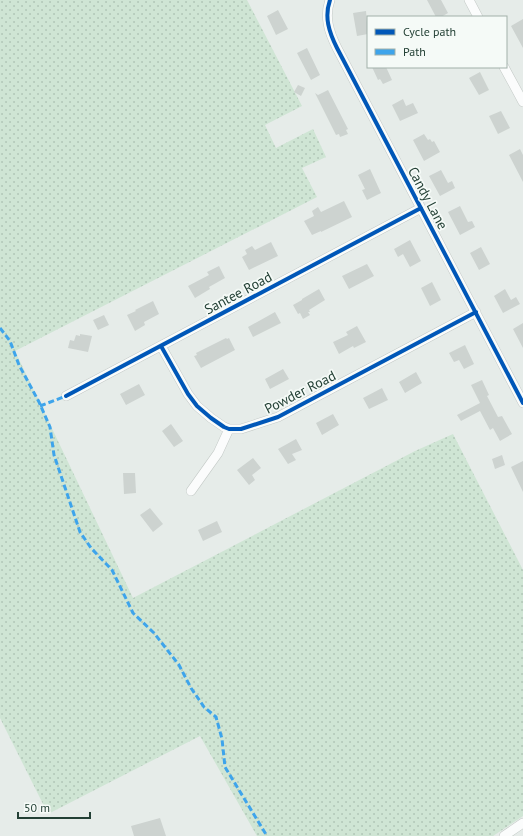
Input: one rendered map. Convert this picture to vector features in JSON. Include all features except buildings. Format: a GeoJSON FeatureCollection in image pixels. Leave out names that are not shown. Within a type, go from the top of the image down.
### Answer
{"type":"FeatureCollection","features":[{"type":"Feature","properties":{"kind":"street","name":"Candy Lane"},"geometry":{"type":"LineString","coordinates":[[330,0],[327,12],[327,21],[333,38],[523,403]]}},
{"type":"Feature","properties":{"kind":"street"},"geometry":{"type":"LineString","coordinates":[[469,0],[477,16]]}},
{"type":"Feature","properties":{"kind":"street"},"geometry":{"type":"LineString","coordinates":[[505,68],[523,102]]}},
{"type":"Feature","properties":{"kind":"street","name":"Santee Road"},"geometry":{"type":"LineString","coordinates":[[66,396],[421,208]]}},
{"type":"Feature","properties":{"kind":"street","name":"Powder Road"},"geometry":{"type":"LineString","coordinates":[[229,429],[250,427],[278,417],[476,312]]}},
{"type":"Feature","properties":{"kind":"street"},"geometry":{"type":"LineString","coordinates":[[161,346],[193,400],[211,418],[224,428],[229,429],[218,452],[191,491]]}},
{"type":"Feature","properties":{"kind":"street"},"geometry":{"type":"LineString","coordinates":[[504,836],[523,823]]}},
{"type":"Feature","properties":{"kind":"green space"},"geometry":{"type":"Polygon","coordinates":[[[0,0],[247,0],[302,106],[265,125],[276,148],[313,129],[326,157],[302,168],[317,197],[15,351],[133,598],[415,451],[453,434],[523,570],[523,816],[493,836],[257,836],[200,736],[48,814],[0,718],[0,0]]]}},
{"type":"Feature","properties":{"kind":"marked path"},"geometry":{"type":"LineString","coordinates":[[0,328],[10,341],[19,365],[39,402],[50,427],[54,455],[80,532],[91,548],[112,570],[133,613],[154,633],[179,665],[191,688],[204,707],[216,717],[222,739],[225,767],[267,836]]}},
{"type":"Feature","properties":{"kind":"marked path"},"geometry":{"type":"LineString","coordinates":[[40,406],[66,396]]}},
{"type":"Feature","properties":{"kind":"cycle path"},"geometry":{"type":"LineString","coordinates":[[330,0],[327,18],[337,48],[523,403]]}},
{"type":"Feature","properties":{"kind":"cycle path"},"geometry":{"type":"LineString","coordinates":[[66,396],[421,208]]}},
{"type":"Feature","properties":{"kind":"cycle path"},"geometry":{"type":"LineString","coordinates":[[161,346],[188,394],[197,406],[224,427],[229,429],[241,429],[278,417],[476,312]]}}]}
